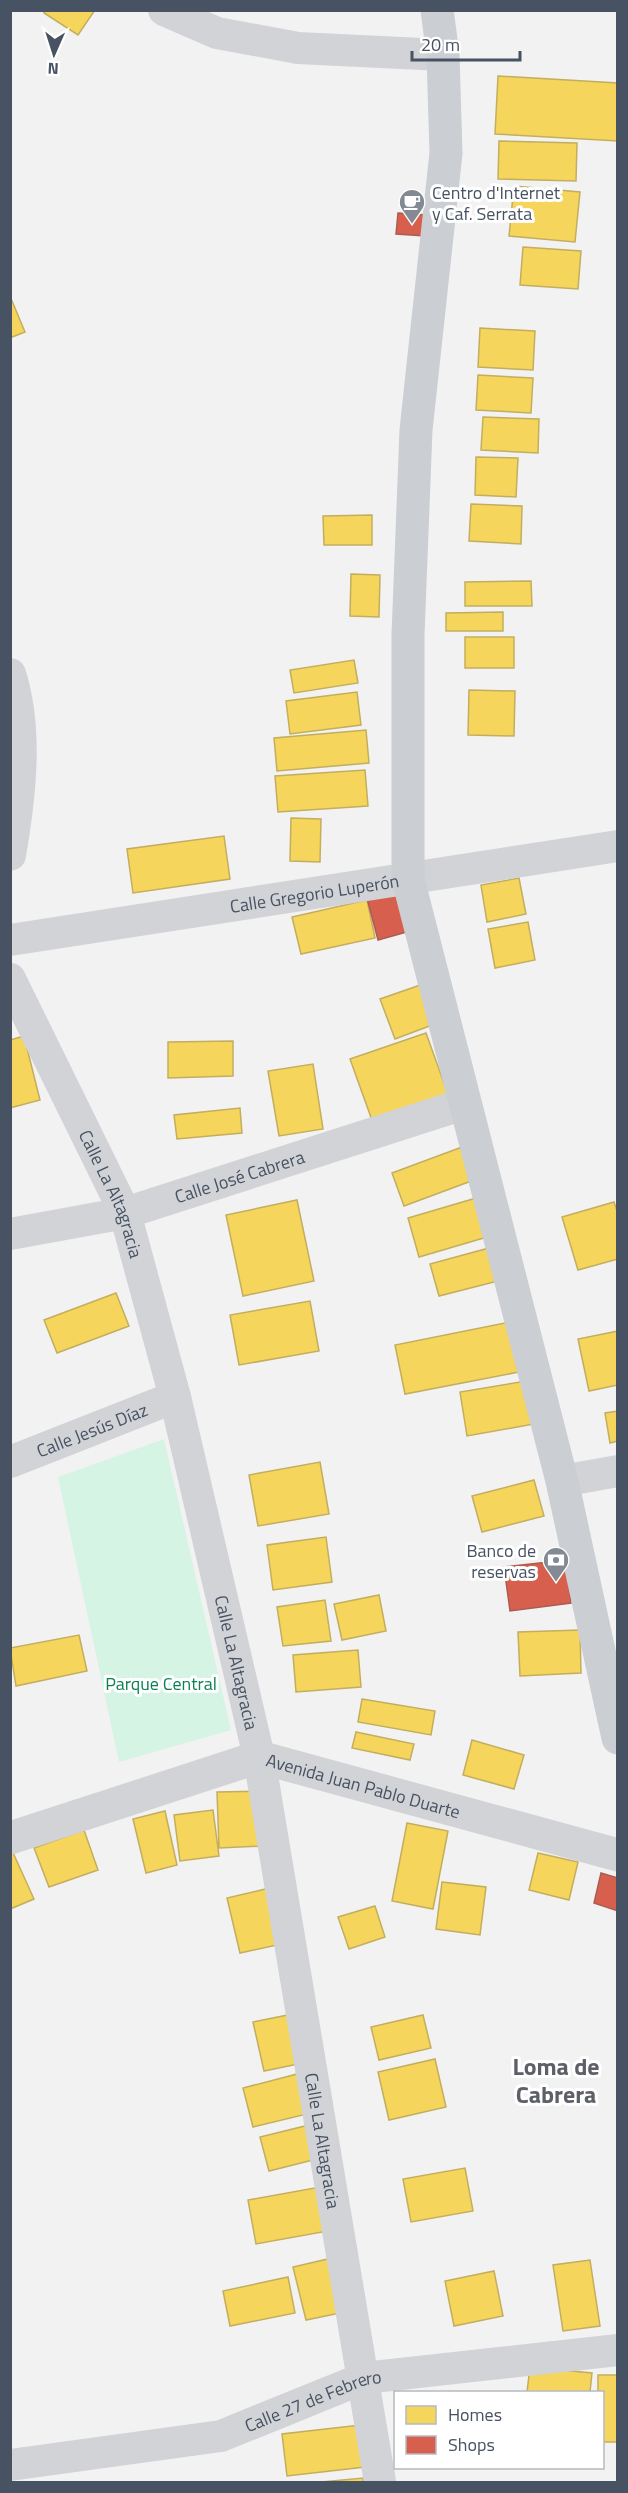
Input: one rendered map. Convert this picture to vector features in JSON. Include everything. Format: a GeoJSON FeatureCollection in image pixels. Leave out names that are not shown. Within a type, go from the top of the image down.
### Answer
{"type":"FeatureCollection","features":[{"type":"Feature","properties":{"kind":"main road"},"geometry":{"type":"LineString","coordinates":[[436,10],[443,55],[446,153],[416,430],[408,635],[408,879],[562,1481],[618,1738]]}},
{"type":"Feature","properties":{"kind":"street"},"geometry":{"type":"LineString","coordinates":[[164,10],[217,33],[297,48],[443,55]]}},
{"type":"Feature","properties":{"kind":"street"},"geometry":{"type":"LineString","coordinates":[[10,674],[17,695],[20,754],[15,826],[10,855]]}},
{"type":"Feature","properties":{"kind":"street","name":"Calle Gregorio Luperón"},"geometry":{"type":"LineString","coordinates":[[10,940],[618,846]]}},
{"type":"Feature","properties":{"kind":"street","name":"Calle La Altagracia"},"geometry":{"type":"LineString","coordinates":[[10,979],[125,1213],[175,1397],[259,1757],[380,2482]]}},
{"type":"Feature","properties":{"kind":"street","name":"Calle José Cabrera"},"geometry":{"type":"LineString","coordinates":[[10,1234],[125,1213],[464,1104]]}},
{"type":"Feature","properties":{"kind":"street","name":"Calle Jesús Díaz"},"geometry":{"type":"LineString","coordinates":[[10,1462],[175,1397]]}},
{"type":"Feature","properties":{"kind":"street"},"geometry":{"type":"LineString","coordinates":[[562,1481],[618,1472]]}},
{"type":"Feature","properties":{"kind":"street","name":"Avenida Juan Pablo Duarte"},"geometry":{"type":"LineString","coordinates":[[10,1838],[259,1757],[618,1855]]}},
{"type":"Feature","properties":{"kind":"street","name":"Calle 27 de Febrero"},"geometry":{"type":"LineString","coordinates":[[10,2465],[221,2436],[364,2378],[618,2350]]}},
{"type":"Feature","properties":{"kind":"green space","name":"Parque Central"},"geometry":{"type":"Polygon","coordinates":[[[164,1439],[231,1730],[119,1762],[58,1477],[164,1439]]]}},
{"type":"Feature","properties":{"kind":"building: Homes"},"geometry":{"type":"Polygon","coordinates":[[[46,10],[95,10],[78,35],[44,13],[46,10]]]}},
{"type":"Feature","properties":{"kind":"building: Homes"},"geometry":{"type":"Polygon","coordinates":[[[498,76],[618,83],[618,141],[495,134],[498,76]]]}},
{"type":"Feature","properties":{"kind":"building: Homes"},"geometry":{"type":"Polygon","coordinates":[[[499,141],[577,143],[576,181],[498,179],[499,141]]]}},
{"type":"Feature","properties":{"kind":"building: Homes"},"geometry":{"type":"Polygon","coordinates":[[[514,186],[580,192],[575,242],[509,236],[514,186]]]}},
{"type":"Feature","properties":{"kind":"building: Homes"},"geometry":{"type":"Polygon","coordinates":[[[523,247],[581,251],[578,289],[520,285],[523,247]]]}},
{"type":"Feature","properties":{"kind":"building: Homes"},"geometry":{"type":"Polygon","coordinates":[[[10,296],[25,332],[10,338],[10,296]]]}},
{"type":"Feature","properties":{"kind":"building: Homes"},"geometry":{"type":"Polygon","coordinates":[[[480,328],[535,331],[533,370],[478,367],[480,328]]]}},
{"type":"Feature","properties":{"kind":"building: Homes"},"geometry":{"type":"Polygon","coordinates":[[[478,375],[533,378],[531,413],[476,410],[478,375]]]}},
{"type":"Feature","properties":{"kind":"building: Homes"},"geometry":{"type":"Polygon","coordinates":[[[483,417],[539,419],[538,453],[481,450],[483,417]]]}},
{"type":"Feature","properties":{"kind":"building: Homes"},"geometry":{"type":"Polygon","coordinates":[[[476,457],[518,458],[516,497],[475,495],[476,457]]]}},
{"type":"Feature","properties":{"kind":"building: Homes"},"geometry":{"type":"Polygon","coordinates":[[[471,504],[522,506],[521,544],[469,541],[471,504]]]}},
{"type":"Feature","properties":{"kind":"building: Homes"},"geometry":{"type":"Polygon","coordinates":[[[372,515],[372,545],[324,545],[323,516],[372,515]]]}},
{"type":"Feature","properties":{"kind":"building: Homes"},"geometry":{"type":"Polygon","coordinates":[[[351,574],[380,575],[379,617],[350,616],[351,574]]]}},
{"type":"Feature","properties":{"kind":"building: Homes"},"geometry":{"type":"Polygon","coordinates":[[[531,581],[532,606],[465,606],[465,582],[531,581]]]}},
{"type":"Feature","properties":{"kind":"building: Homes"},"geometry":{"type":"Polygon","coordinates":[[[503,612],[503,631],[446,631],[446,613],[503,612]]]}},
{"type":"Feature","properties":{"kind":"building: Homes"},"geometry":{"type":"Polygon","coordinates":[[[465,637],[514,637],[514,668],[465,668],[465,637]]]}},
{"type":"Feature","properties":{"kind":"building: Homes"},"geometry":{"type":"Polygon","coordinates":[[[354,660],[358,683],[294,693],[290,670],[354,660]]]}},
{"type":"Feature","properties":{"kind":"building: Homes"},"geometry":{"type":"Polygon","coordinates":[[[469,690],[515,691],[514,736],[468,735],[469,690]]]}},
{"type":"Feature","properties":{"kind":"building: Homes"},"geometry":{"type":"Polygon","coordinates":[[[357,692],[361,725],[290,734],[286,701],[357,692]]]}},
{"type":"Feature","properties":{"kind":"building: Homes"},"geometry":{"type":"Polygon","coordinates":[[[366,730],[369,763],[277,771],[274,738],[366,730]]]}},
{"type":"Feature","properties":{"kind":"building: Homes"},"geometry":{"type":"Polygon","coordinates":[[[365,770],[368,806],[278,812],[275,776],[365,770]]]}},
{"type":"Feature","properties":{"kind":"building: Homes"},"geometry":{"type":"Polygon","coordinates":[[[291,818],[321,819],[320,862],[290,861],[291,818]]]}},
{"type":"Feature","properties":{"kind":"building: Homes"},"geometry":{"type":"Polygon","coordinates":[[[224,836],[230,879],[133,893],[127,849],[224,836]]]}},
{"type":"Feature","properties":{"kind":"building: Homes"},"geometry":{"type":"Polygon","coordinates":[[[519,878],[526,914],[487,922],[481,885],[519,878]]]}},
{"type":"Feature","properties":{"kind":"building: Homes"},"geometry":{"type":"Polygon","coordinates":[[[367,900],[375,938],[301,954],[292,917],[367,900]]]}},
{"type":"Feature","properties":{"kind":"building: Homes"},"geometry":{"type":"Polygon","coordinates":[[[528,922],[535,960],[495,968],[488,929],[528,922]]]}},
{"type":"Feature","properties":{"kind":"building: Homes"},"geometry":{"type":"Polygon","coordinates":[[[426,983],[440,1022],[395,1039],[380,999],[426,983]]]}},
{"type":"Feature","properties":{"kind":"building: Homes"},"geometry":{"type":"Polygon","coordinates":[[[426,1033],[449,1097],[373,1123],[350,1059],[426,1033]]]}},
{"type":"Feature","properties":{"kind":"building: Homes"},"geometry":{"type":"Polygon","coordinates":[[[24,1036],[40,1100],[10,1108],[10,1040],[24,1036]]]}},
{"type":"Feature","properties":{"kind":"building: Homes"},"geometry":{"type":"Polygon","coordinates":[[[233,1041],[233,1076],[168,1078],[168,1042],[233,1041]]]}},
{"type":"Feature","properties":{"kind":"building: Homes"},"geometry":{"type":"Polygon","coordinates":[[[313,1064],[323,1129],[279,1136],[268,1071],[313,1064]]]}},
{"type":"Feature","properties":{"kind":"building: Homes"},"geometry":{"type":"Polygon","coordinates":[[[240,1108],[242,1133],[177,1139],[174,1115],[240,1108]]]}},
{"type":"Feature","properties":{"kind":"building: Homes"},"geometry":{"type":"Polygon","coordinates":[[[462,1147],[474,1180],[404,1206],[392,1173],[462,1147]]]}},
{"type":"Feature","properties":{"kind":"building: Homes"},"geometry":{"type":"Polygon","coordinates":[[[483,1196],[494,1235],[419,1257],[408,1218],[483,1196]]]}},
{"type":"Feature","properties":{"kind":"building: Homes"},"geometry":{"type":"Polygon","coordinates":[[[297,1200],[314,1281],[243,1296],[226,1215],[297,1200]]]}},
{"type":"Feature","properties":{"kind":"building: Homes"},"geometry":{"type":"Polygon","coordinates":[[[614,1202],[618,1214],[618,1259],[578,1270],[562,1217],[614,1202]]]}},
{"type":"Feature","properties":{"kind":"building: Homes"},"geometry":{"type":"Polygon","coordinates":[[[489,1248],[498,1281],[439,1296],[430,1264],[489,1248]]]}},
{"type":"Feature","properties":{"kind":"building: Homes"},"geometry":{"type":"Polygon","coordinates":[[[116,1293],[129,1326],[57,1353],[44,1320],[116,1293]]]}},
{"type":"Feature","properties":{"kind":"building: Homes"},"geometry":{"type":"Polygon","coordinates":[[[310,1301],[319,1351],[239,1365],[230,1315],[310,1301]]]}},
{"type":"Feature","properties":{"kind":"building: Homes"},"geometry":{"type":"Polygon","coordinates":[[[510,1322],[519,1372],[405,1394],[395,1345],[510,1322]]]}},
{"type":"Feature","properties":{"kind":"building: Homes"},"geometry":{"type":"Polygon","coordinates":[[[618,1331],[618,1385],[589,1391],[578,1339],[618,1331]]]}},
{"type":"Feature","properties":{"kind":"building: Homes"},"geometry":{"type":"Polygon","coordinates":[[[526,1381],[534,1424],[467,1436],[460,1392],[526,1381]]]}},
{"type":"Feature","properties":{"kind":"building: Homes"},"geometry":{"type":"Polygon","coordinates":[[[618,1411],[618,1441],[610,1443],[605,1413],[618,1411]]]}},
{"type":"Feature","properties":{"kind":"building: Homes"},"geometry":{"type":"Polygon","coordinates":[[[320,1462],[329,1514],[258,1526],[249,1475],[320,1462]]]}},
{"type":"Feature","properties":{"kind":"building: Homes"},"geometry":{"type":"Polygon","coordinates":[[[534,1480],[544,1516],[482,1532],[472,1496],[534,1480]]]}},
{"type":"Feature","properties":{"kind":"building: Homes"},"geometry":{"type":"Polygon","coordinates":[[[326,1537],[332,1582],[273,1590],[267,1545],[326,1537]]]}},
{"type":"Feature","properties":{"kind":"building: Homes"},"geometry":{"type":"Polygon","coordinates":[[[379,1595],[386,1631],[342,1640],[334,1604],[379,1595]]]}},
{"type":"Feature","properties":{"kind":"building: Homes"},"geometry":{"type":"Polygon","coordinates":[[[325,1600],[331,1641],[283,1646],[277,1607],[325,1600]]]}},
{"type":"Feature","properties":{"kind":"building: Homes"},"geometry":{"type":"Polygon","coordinates":[[[580,1630],[581,1673],[520,1676],[518,1632],[580,1630]]]}},
{"type":"Feature","properties":{"kind":"building: Homes"},"geometry":{"type":"Polygon","coordinates":[[[79,1635],[87,1671],[16,1686],[10,1648],[79,1635]]]}},
{"type":"Feature","properties":{"kind":"building: Homes"},"geometry":{"type":"Polygon","coordinates":[[[358,1650],[361,1687],[296,1692],[293,1655],[358,1650]]]}},
{"type":"Feature","properties":{"kind":"building: Homes"},"geometry":{"type":"Polygon","coordinates":[[[362,1699],[435,1711],[431,1735],[358,1722],[362,1699]]]}},
{"type":"Feature","properties":{"kind":"building: Homes"},"geometry":{"type":"Polygon","coordinates":[[[356,1732],[414,1744],[410,1760],[352,1748],[356,1732]]]}},
{"type":"Feature","properties":{"kind":"building: Homes"},"geometry":{"type":"Polygon","coordinates":[[[472,1740],[524,1755],[514,1789],[463,1775],[472,1740]]]}},
{"type":"Feature","properties":{"kind":"building: Homes"},"geometry":{"type":"Polygon","coordinates":[[[262,1791],[264,1846],[219,1848],[217,1792],[262,1791]]]}},
{"type":"Feature","properties":{"kind":"building: Homes"},"geometry":{"type":"Polygon","coordinates":[[[213,1810],[219,1856],[180,1861],[174,1815],[213,1810]]]}},
{"type":"Feature","properties":{"kind":"building: Homes"},"geometry":{"type":"Polygon","coordinates":[[[165,1811],[177,1865],[146,1873],[133,1819],[165,1811]]]}},
{"type":"Feature","properties":{"kind":"building: Homes"},"geometry":{"type":"Polygon","coordinates":[[[407,1823],[448,1831],[433,1909],[392,1901],[407,1823]]]}},
{"type":"Feature","properties":{"kind":"building: Homes"},"geometry":{"type":"Polygon","coordinates":[[[84,1830],[98,1870],[49,1887],[34,1848],[84,1830]]]}},
{"type":"Feature","properties":{"kind":"building: Homes"},"geometry":{"type":"Polygon","coordinates":[[[10,1846],[34,1899],[10,1909],[10,1846]]]}},
{"type":"Feature","properties":{"kind":"building: Homes"},"geometry":{"type":"Polygon","coordinates":[[[538,1853],[578,1862],[569,1900],[529,1890],[538,1853]]]}},
{"type":"Feature","properties":{"kind":"building: Homes"},"geometry":{"type":"Polygon","coordinates":[[[442,1882],[486,1887],[480,1935],[436,1929],[442,1882]]]}},
{"type":"Feature","properties":{"kind":"building: Homes"},"geometry":{"type":"Polygon","coordinates":[[[278,1886],[291,1942],[240,1953],[227,1898],[278,1886]]]}},
{"type":"Feature","properties":{"kind":"building: Homes"},"geometry":{"type":"Polygon","coordinates":[[[375,1906],[385,1937],[349,1949],[338,1917],[375,1906]]]}},
{"type":"Feature","properties":{"kind":"building: Homes"},"geometry":{"type":"Polygon","coordinates":[[[303,2012],[313,2061],[264,2071],[253,2022],[303,2012]]]}},
{"type":"Feature","properties":{"kind":"building: Homes"},"geometry":{"type":"Polygon","coordinates":[[[423,2015],[431,2048],[379,2060],[371,2027],[423,2015]]]}},
{"type":"Feature","properties":{"kind":"building: Homes"},"geometry":{"type":"Polygon","coordinates":[[[435,2059],[446,2107],[389,2120],[378,2072],[435,2059]]]}},
{"type":"Feature","properties":{"kind":"building: Homes"},"geometry":{"type":"Polygon","coordinates":[[[301,2073],[311,2113],[253,2127],[243,2088],[301,2073]]]}},
{"type":"Feature","properties":{"kind":"building: Homes"},"geometry":{"type":"Polygon","coordinates":[[[309,2125],[317,2159],[269,2171],[260,2137],[309,2125]]]}},
{"type":"Feature","properties":{"kind":"building: Homes"},"geometry":{"type":"Polygon","coordinates":[[[465,2168],[473,2211],[411,2222],[403,2179],[465,2168]]]}},
{"type":"Feature","properties":{"kind":"building: Homes"},"geometry":{"type":"Polygon","coordinates":[[[320,2187],[328,2231],[256,2244],[248,2200],[320,2187]]]}},
{"type":"Feature","properties":{"kind":"building: Homes"},"geometry":{"type":"Polygon","coordinates":[[[332,2258],[345,2312],[306,2320],[293,2267],[332,2258]]]}},
{"type":"Feature","properties":{"kind":"building: Homes"},"geometry":{"type":"Polygon","coordinates":[[[590,2260],[600,2326],[563,2331],[553,2265],[590,2260]]]}},
{"type":"Feature","properties":{"kind":"building: Homes"},"geometry":{"type":"Polygon","coordinates":[[[494,2271],[503,2316],[454,2326],[445,2281],[494,2271]]]}},
{"type":"Feature","properties":{"kind":"building: Homes"},"geometry":{"type":"Polygon","coordinates":[[[288,2277],[295,2313],[230,2326],[223,2291],[288,2277]]]}},
{"type":"Feature","properties":{"kind":"building: Homes"},"geometry":{"type":"Polygon","coordinates":[[[530,2367],[592,2373],[590,2391],[527,2391],[530,2367]]]}},
{"type":"Feature","properties":{"kind":"building: Homes"},"geometry":{"type":"Polygon","coordinates":[[[598,2375],[618,2375],[618,2442],[604,2442],[604,2391],[598,2391],[598,2375]]]}},
{"type":"Feature","properties":{"kind":"building: Homes"},"geometry":{"type":"Polygon","coordinates":[[[360,2425],[365,2467],[287,2476],[282,2434],[360,2425]]]}},
{"type":"Feature","properties":{"kind":"building: Homes"},"geometry":{"type":"Polygon","coordinates":[[[363,2478],[363,2482],[321,2482],[363,2478]]]}},
{"type":"Feature","properties":{"kind":"building: Shops","name":"Centro d'Internet y Caf. Serrata"},"geometry":{"type":"Polygon","coordinates":[[[398,213],[427,215],[425,236],[396,234],[398,213]]]}},
{"type":"Feature","properties":{"kind":"building: Shops"},"geometry":{"type":"Polygon","coordinates":[[[403,888],[414,930],[378,940],[367,898],[403,888]]]}},
{"type":"Feature","properties":{"kind":"building: Shops"},"geometry":{"type":"Polygon","coordinates":[[[566,1560],[571,1603],[510,1611],[504,1567],[566,1560]]]}},
{"type":"Feature","properties":{"kind":"building: Shops"},"geometry":{"type":"Polygon","coordinates":[[[601,1873],[618,1878],[618,1911],[594,1903],[601,1873]]]}},
{"type":"Feature","properties":{"kind":"place","name":"Centro d'Internet y Caf. Serrata"},"geometry":{"type":"Point","coordinates":[412,225]}},
{"type":"Feature","properties":{"kind":"place","name":"Banco de reservas"},"geometry":{"type":"Point","coordinates":[556,1583]}},
{"type":"Feature","properties":{"kind":"district","name":"Loma de Cabrera"},"geometry":{"type":"Point","coordinates":[556,2080]}}]}
